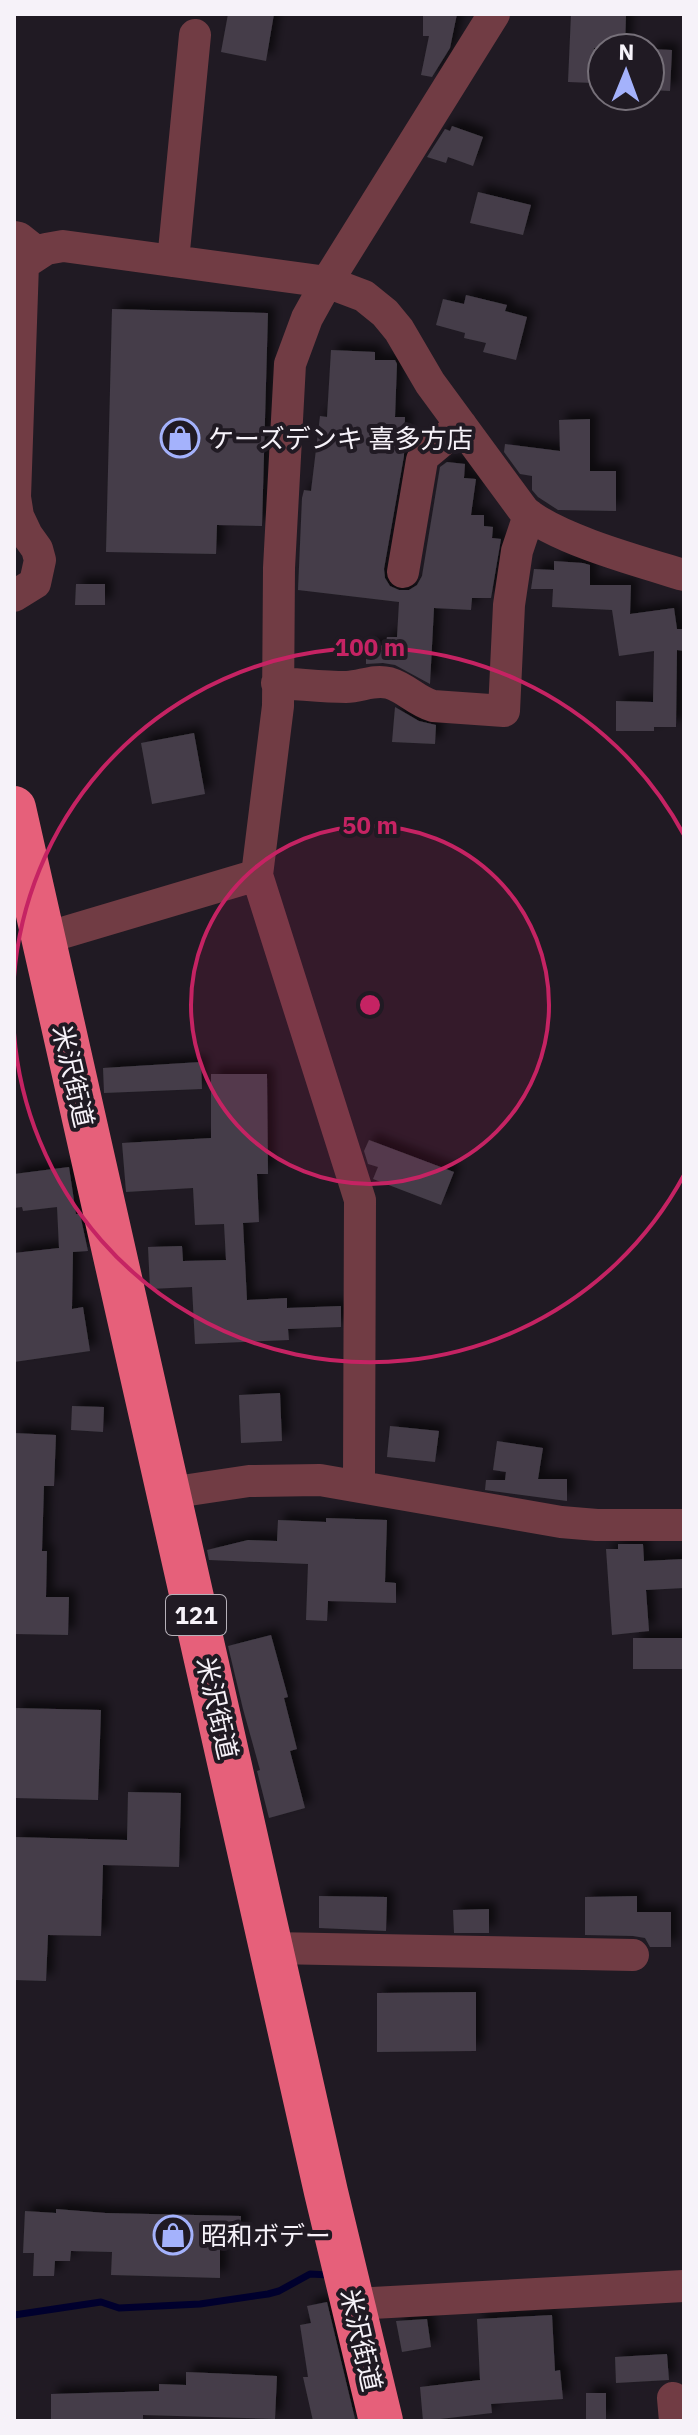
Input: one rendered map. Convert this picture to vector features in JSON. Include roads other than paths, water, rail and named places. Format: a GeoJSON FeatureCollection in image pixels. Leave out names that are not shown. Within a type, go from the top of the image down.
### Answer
{"type":"FeatureCollection","features":[{"type":"Feature","properties":{"kind":"highway","name":"米沢街道"},"geometry":{"type":"LineString","coordinates":[[14,808],[326,2192],[381,2421]]}},
{"type":"Feature","properties":{"kind":"street"},"geometry":{"type":"LineString","coordinates":[[359,1480],[360,1200],[257,875],[273,754],[290,364],[307,318],[327,282],[494,14]]}},
{"type":"Feature","properties":{"kind":"street"},"geometry":{"type":"LineString","coordinates":[[173,261],[195,35]]}},
{"type":"Feature","properties":{"kind":"street"},"geometry":{"type":"LineString","coordinates":[[14,596],[35,583],[40,560],[18,516],[15,497],[24,243],[46,249],[63,246],[327,282],[364,296],[385,313],[399,330],[430,383],[529,515],[582,541],[684,575]]}},
{"type":"Feature","properties":{"kind":"street"},"geometry":{"type":"LineString","coordinates":[[403,572],[422,460],[461,425]]}},
{"type":"Feature","properties":{"kind":"street"},"geometry":{"type":"LineString","coordinates":[[277,683],[351,687],[385,682],[433,706],[504,711],[509,605],[517,551],[529,515]]}},
{"type":"Feature","properties":{"kind":"street"},"geometry":{"type":"LineString","coordinates":[[42,939],[257,875]]}},
{"type":"Feature","properties":{"kind":"street"},"geometry":{"type":"LineString","coordinates":[[169,1493],[249,1481],[320,1480],[561,1522],[684,1525]]}},
{"type":"Feature","properties":{"kind":"street"},"geometry":{"type":"LineString","coordinates":[[272,1948],[633,1955]]}},
{"type":"Feature","properties":{"kind":"street"},"geometry":{"type":"LineString","coordinates":[[354,2304],[684,2286]]}},
{"type":"Feature","properties":{"kind":"waterway"},"geometry":{"type":"LineString","coordinates":[[14,2315],[101,2302],[119,2308],[200,2304],[268,2294],[310,2274],[329,2275]]}},
{"type":"Feature","properties":{"kind":"place","name":"ケーズデンキ 喜多方店"},"geometry":{"type":"Point","coordinates":[180,438]}},
{"type":"Feature","properties":{"kind":"place","name":"昭和ボデー"},"geometry":{"type":"Point","coordinates":[173,2235]}}]}
